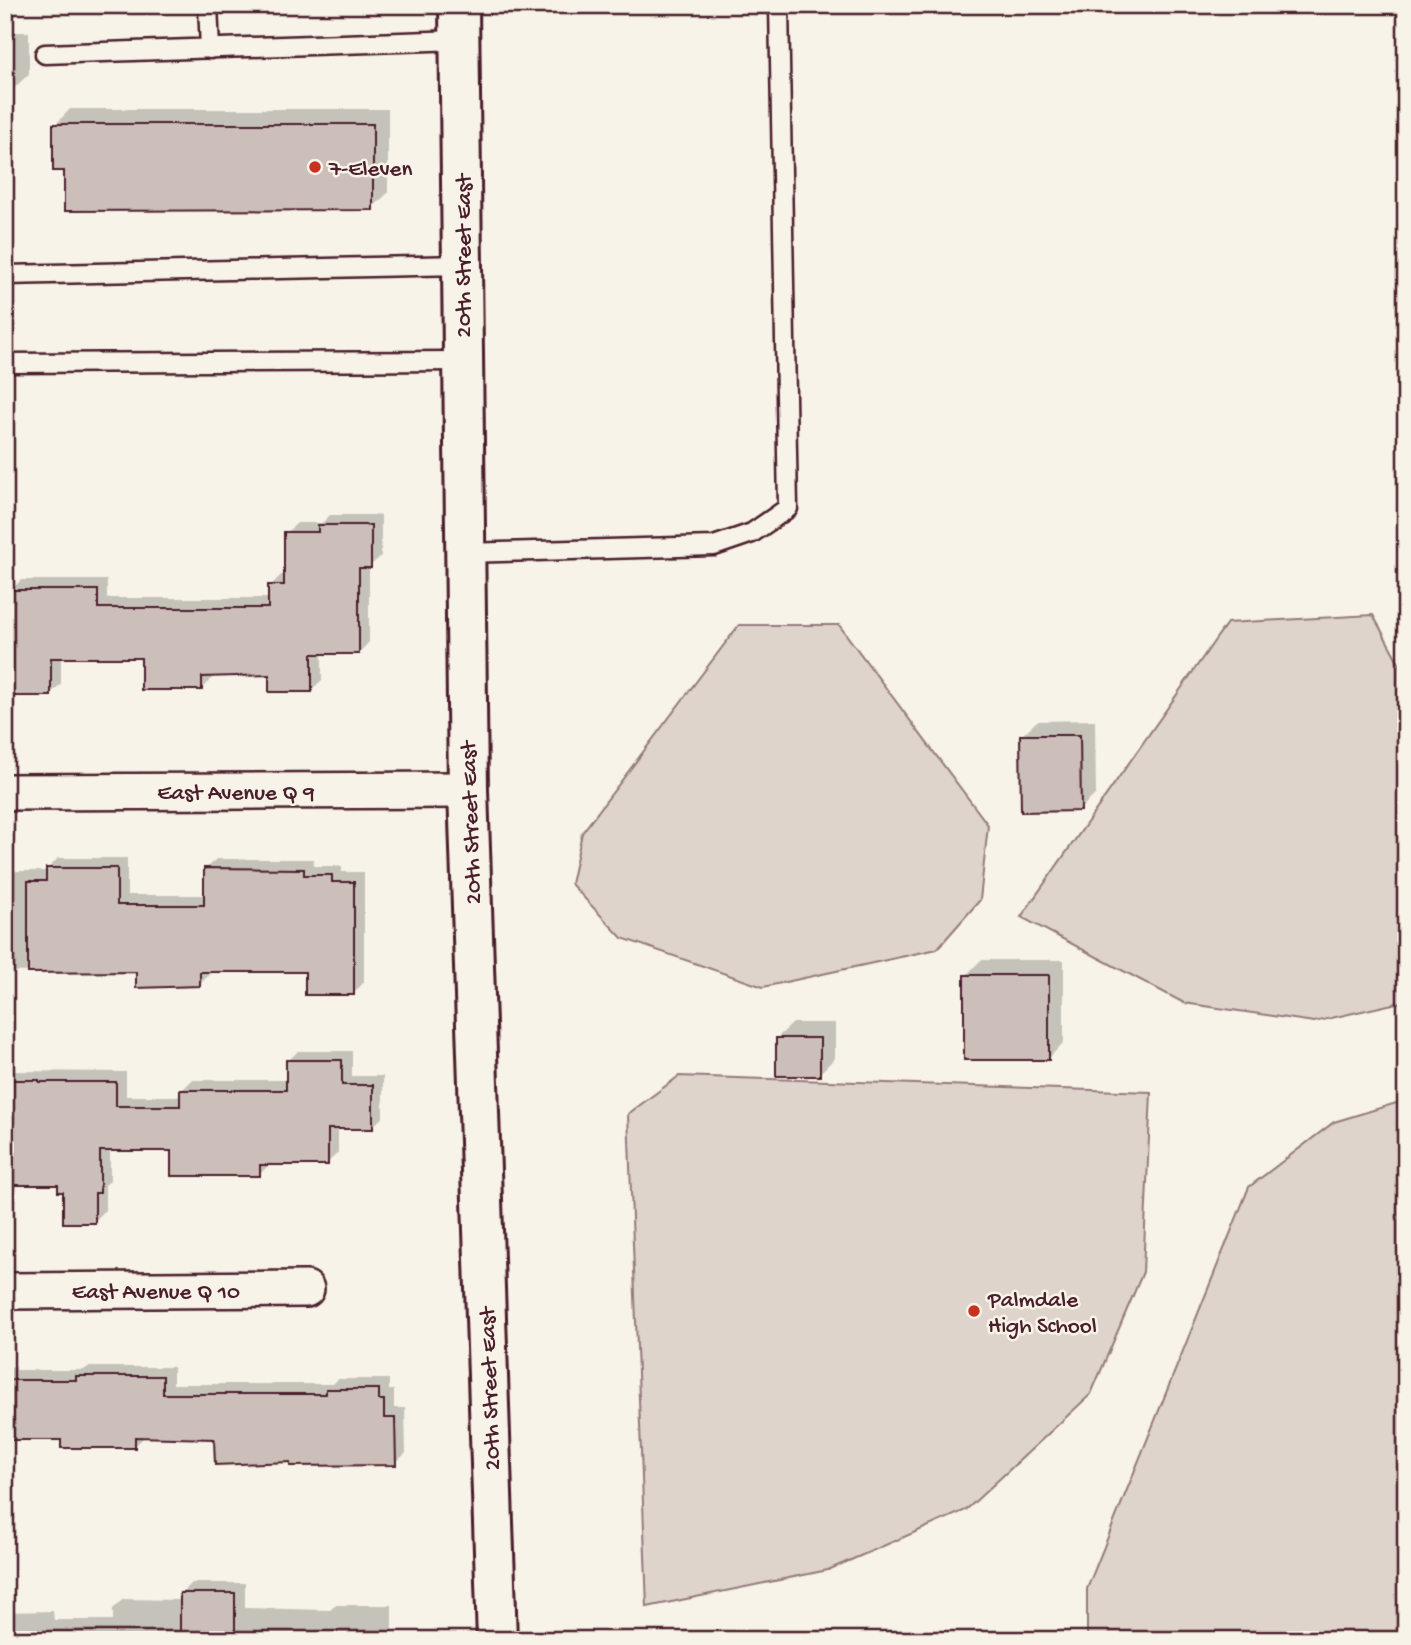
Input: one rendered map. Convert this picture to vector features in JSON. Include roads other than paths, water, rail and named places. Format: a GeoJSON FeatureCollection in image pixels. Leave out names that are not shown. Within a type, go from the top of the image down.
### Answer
{"type":"FeatureCollection","features":[{"type":"Feature","properties":{"kind":"street","name":"20th Street East"},"geometry":{"type":"LineString","coordinates":[[460,23],[468,790],[497,1640]]}},
{"type":"Feature","properties":{"kind":"street","name":"East Avenue Q 9"},"geometry":{"type":"LineString","coordinates":[[5,792],[468,790]]}},
{"type":"Feature","properties":{"kind":"street","name":"East Avenue Q 10"},"geometry":{"type":"LineString","coordinates":[[5,1292],[306,1289]]}},
{"type":"Feature","properties":{"kind":"lane"},"geometry":{"type":"LineString","coordinates":[[208,5],[210,49]]}},
{"type":"Feature","properties":{"kind":"lane"},"geometry":{"type":"LineString","coordinates":[[464,553],[714,546],[752,533],[788,508],[779,5]]}},
{"type":"Feature","properties":{"kind":"lane"},"geometry":{"type":"LineString","coordinates":[[45,54],[210,49],[460,23]]}},
{"type":"Feature","properties":{"kind":"lane"},"geometry":{"type":"LineString","coordinates":[[5,275],[462,265]]}},
{"type":"Feature","properties":{"kind":"lane"},"geometry":{"type":"LineString","coordinates":[[5,363],[463,361]]}},
{"type":"Feature","properties":{"kind":"place","name":"7-Eleven"},"geometry":{"type":"Point","coordinates":[315,167]}},
{"type":"Feature","properties":{"kind":"place","name":"Palmdale High School"},"geometry":{"type":"Point","coordinates":[974,1311]}}]}
